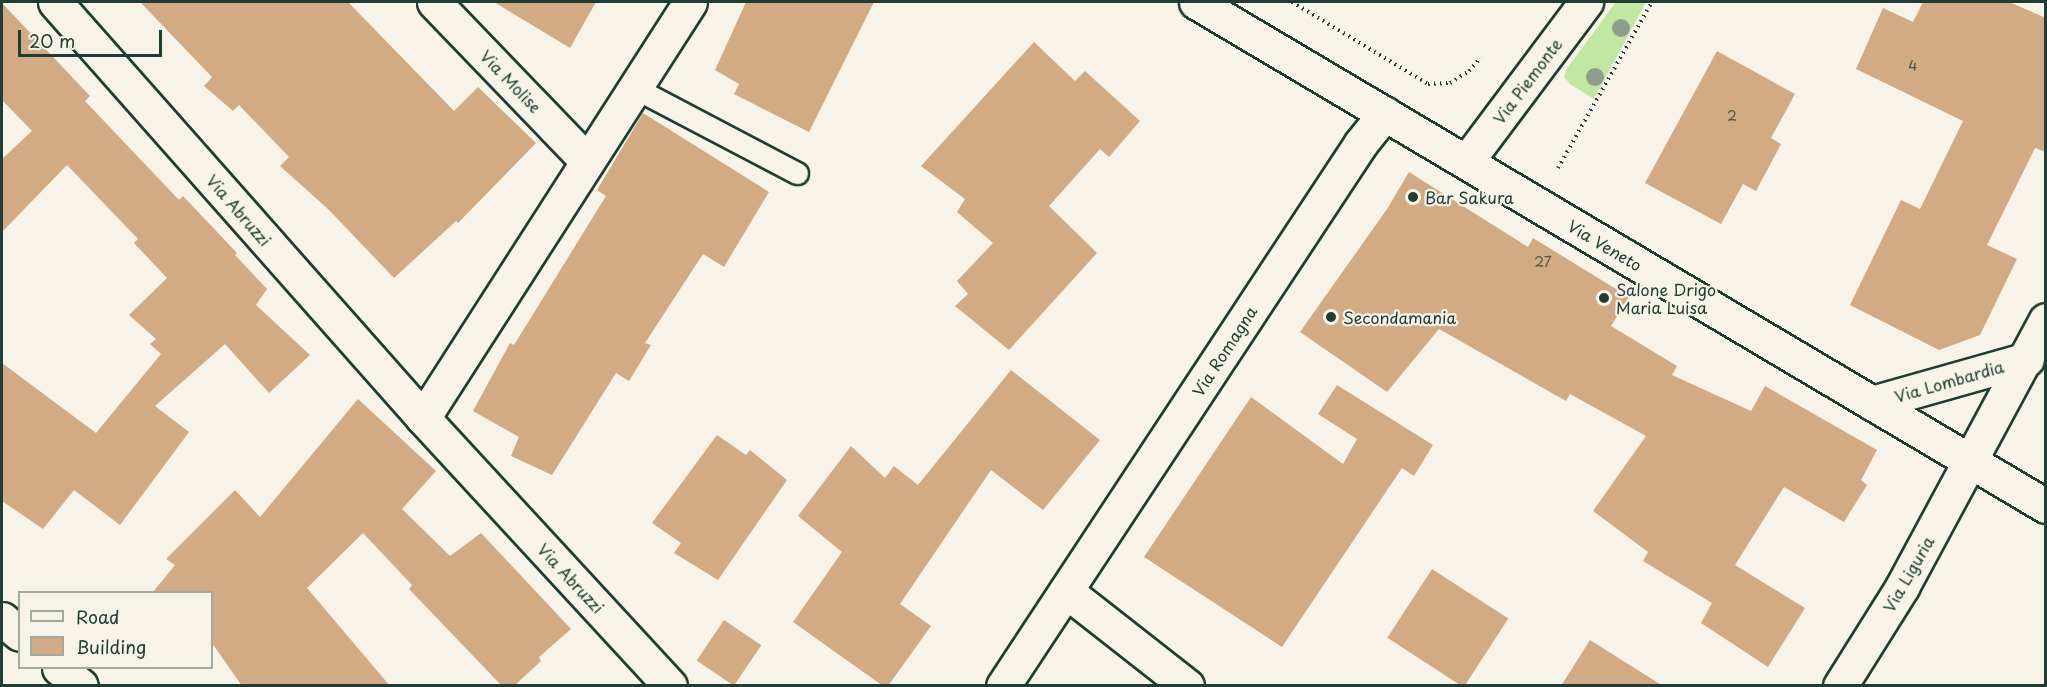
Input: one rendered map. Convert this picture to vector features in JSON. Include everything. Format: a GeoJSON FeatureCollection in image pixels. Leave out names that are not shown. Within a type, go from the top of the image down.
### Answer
{"type":"FeatureCollection","features":[{"type":"Feature","properties":{"kind":"street","name":"Via Abruzzi"},"geometry":{"type":"LineString","coordinates":[[55,2],[423,418],[670,686]]}},
{"type":"Feature","properties":{"kind":"street","name":"Via Molise"},"geometry":{"type":"LineString","coordinates":[[434,2],[587,160]]}},
{"type":"Feature","properties":{"kind":"street"},"geometry":{"type":"LineString","coordinates":[[423,418],[690,2]]}},
{"type":"Feature","properties":{"kind":"street","name":"Via Veneto"},"geometry":{"type":"LineString","coordinates":[[1196,2],[2046,506]]}},
{"type":"Feature","properties":{"kind":"street","name":"Via Piemonte"},"geometry":{"type":"LineString","coordinates":[[1467,161],[1586,2]]}},
{"type":"Feature","properties":{"kind":"street","name":"Via Romagna"},"geometry":{"type":"LineString","coordinates":[[1003,686],[1361,143],[1385,113]]}},
{"type":"Feature","properties":{"kind":"street","name":"Via Lombardia"},"geometry":{"type":"LineString","coordinates":[[1972,461],[2046,320]]}},
{"type":"Feature","properties":{"kind":"street","name":"Via Lombardia"},"geometry":{"type":"LineString","coordinates":[[1872,403],[2027,359]]}},
{"type":"Feature","properties":{"kind":"street","name":"Via Liguria"},"geometry":{"type":"LineString","coordinates":[[1840,686],[1902,587],[1972,461]]}},
{"type":"Feature","properties":{"kind":"street"},"geometry":{"type":"LineString","coordinates":[[1066,591],[1186,686]]}},
{"type":"Feature","properties":{"kind":"street"},"geometry":{"type":"LineString","coordinates":[[2,619],[18,632]]}},
{"type":"Feature","properties":{"kind":"street"},"geometry":{"type":"LineString","coordinates":[[60,669],[81,686]]}},
{"type":"Feature","properties":{"kind":"lane"},"geometry":{"type":"LineString","coordinates":[[635,88],[797,173]]}},
{"type":"Feature","properties":{"kind":"path"},"geometry":{"type":"LineString","coordinates":[[1292,2],[1428,84],[1450,83],[1469,71],[1481,57]]}},
{"type":"Feature","properties":{"kind":"path"},"geometry":{"type":"LineString","coordinates":[[1536,204],[1652,2]]}},
{"type":"Feature","properties":{"kind":"green space"},"geometry":{"type":"Polygon","coordinates":[[[1616,2],[1646,2],[1594,99],[1570,84],[1564,77],[1566,70],[1616,2]]]}},
{"type":"Feature","properties":{"kind":"building"},"geometry":{"type":"Polygon","coordinates":[[[140,2],[348,2],[454,111],[478,87],[536,143],[458,223],[456,221],[394,278],[329,210],[280,166],[289,157],[239,105],[233,111],[204,86],[212,77],[140,2]]]}},
{"type":"Feature","properties":{"kind":"building"},"geometry":{"type":"Polygon","coordinates":[[[494,2],[596,2],[570,48],[494,2]]]}},
{"type":"Feature","properties":{"kind":"building"},"geometry":{"type":"Polygon","coordinates":[[[746,2],[874,2],[809,132],[734,94],[739,84],[715,70],[746,2]]]}},
{"type":"Feature","properties":{"kind":"building"},"geometry":{"type":"Polygon","coordinates":[[[1923,2],[2009,2],[2046,18],[2046,152],[2035,148],[1987,245],[2017,259],[1980,335],[1939,350],[1850,305],[1901,200],[1920,209],[1963,121],[1856,69],[1883,8],[1913,22],[1923,2]]]}},
{"type":"Feature","properties":{"kind":"building"},"geometry":{"type":"Polygon","coordinates":[[[2,3],[90,96],[85,101],[179,200],[183,196],[237,253],[235,255],[267,289],[256,305],[310,355],[269,393],[225,344],[155,406],[189,432],[120,525],[74,490],[43,529],[2,501],[2,363],[96,433],[161,354],[150,344],[156,339],[129,315],[167,278],[134,243],[138,239],[67,165],[2,232],[2,159],[32,131],[2,100],[2,3]]]}},
{"type":"Feature","properties":{"kind":"building"},"geometry":{"type":"Polygon","coordinates":[[[1034,42],[1075,81],[1085,71],[1140,121],[1109,157],[1100,149],[1049,206],[1097,253],[1009,350],[955,306],[968,294],[957,281],[993,243],[957,212],[965,199],[921,166],[1034,42]]]}},
{"type":"Feature","properties":{"kind":"building"},"geometry":{"type":"Polygon","coordinates":[[[1717,51],[1795,94],[1771,138],[1781,144],[1756,191],[1743,184],[1721,224],[1645,183],[1717,51]]]}},
{"type":"Feature","properties":{"kind":"building"},"geometry":{"type":"Polygon","coordinates":[[[643,113],[769,192],[724,267],[703,254],[645,343],[651,345],[629,381],[616,373],[552,475],[511,456],[519,437],[473,411],[510,343],[514,345],[606,196],[597,190],[643,113]]]}},
{"type":"Feature","properties":{"kind":"building"},"geometry":{"type":"Polygon","coordinates":[[[1409,172],[1528,247],[1533,238],[1629,297],[1611,326],[1677,366],[1672,375],[1751,411],[1765,386],[1877,450],[1861,480],[1867,485],[1844,522],[1784,487],[1735,565],[1805,608],[1768,667],[1701,623],[1712,603],[1643,561],[1648,552],[1593,511],[1646,436],[1570,394],[1566,401],[1439,329],[1387,392],[1300,332],[1387,209],[1409,172]]]}},
{"type":"Feature","properties":{"kind":"building"},"geometry":{"type":"Polygon","coordinates":[[[1011,370],[1100,440],[1043,510],[991,470],[900,604],[931,626],[888,686],[883,686],[793,622],[842,552],[798,516],[851,446],[885,478],[894,466],[918,485],[1011,370]]]}},
{"type":"Feature","properties":{"kind":"building"},"geometry":{"type":"Polygon","coordinates":[[[1337,385],[1433,445],[1414,476],[1402,468],[1282,647],[1144,557],[1251,397],[1343,464],[1357,439],[1318,414],[1337,385]]]}},
{"type":"Feature","properties":{"kind":"building"},"geometry":{"type":"Polygon","coordinates":[[[358,399],[436,471],[402,509],[450,556],[481,533],[571,629],[539,657],[541,661],[514,686],[502,686],[409,589],[412,585],[363,533],[307,588],[390,686],[242,686],[213,644],[213,591],[154,591],[175,565],[166,559],[235,490],[260,517],[358,399]]]}},
{"type":"Feature","properties":{"kind":"building"},"geometry":{"type":"Polygon","coordinates":[[[717,435],[746,455],[750,450],[787,480],[718,580],[674,553],[681,543],[652,523],[717,435]]]}},
{"type":"Feature","properties":{"kind":"building"},"geometry":{"type":"Polygon","coordinates":[[[1432,569],[1508,619],[1465,686],[1387,638],[1432,569]]]}},
{"type":"Feature","properties":{"kind":"building"},"geometry":{"type":"Polygon","coordinates":[[[724,620],[761,645],[734,686],[697,661],[724,620]]]}},
{"type":"Feature","properties":{"kind":"building"},"geometry":{"type":"Polygon","coordinates":[[[1590,640],[1663,686],[1561,686],[1590,640]]]}},
{"type":"Feature","properties":{"kind":"place","name":"Bar Sakura"},"geometry":{"type":"Point","coordinates":[1413,197]}},
{"type":"Feature","properties":{"kind":"place","name":"Salone Drigo Maria Luisa"},"geometry":{"type":"Point","coordinates":[1604,298]}},
{"type":"Feature","properties":{"kind":"place","name":"Secondamania"},"geometry":{"type":"Point","coordinates":[1331,317]}}]}
